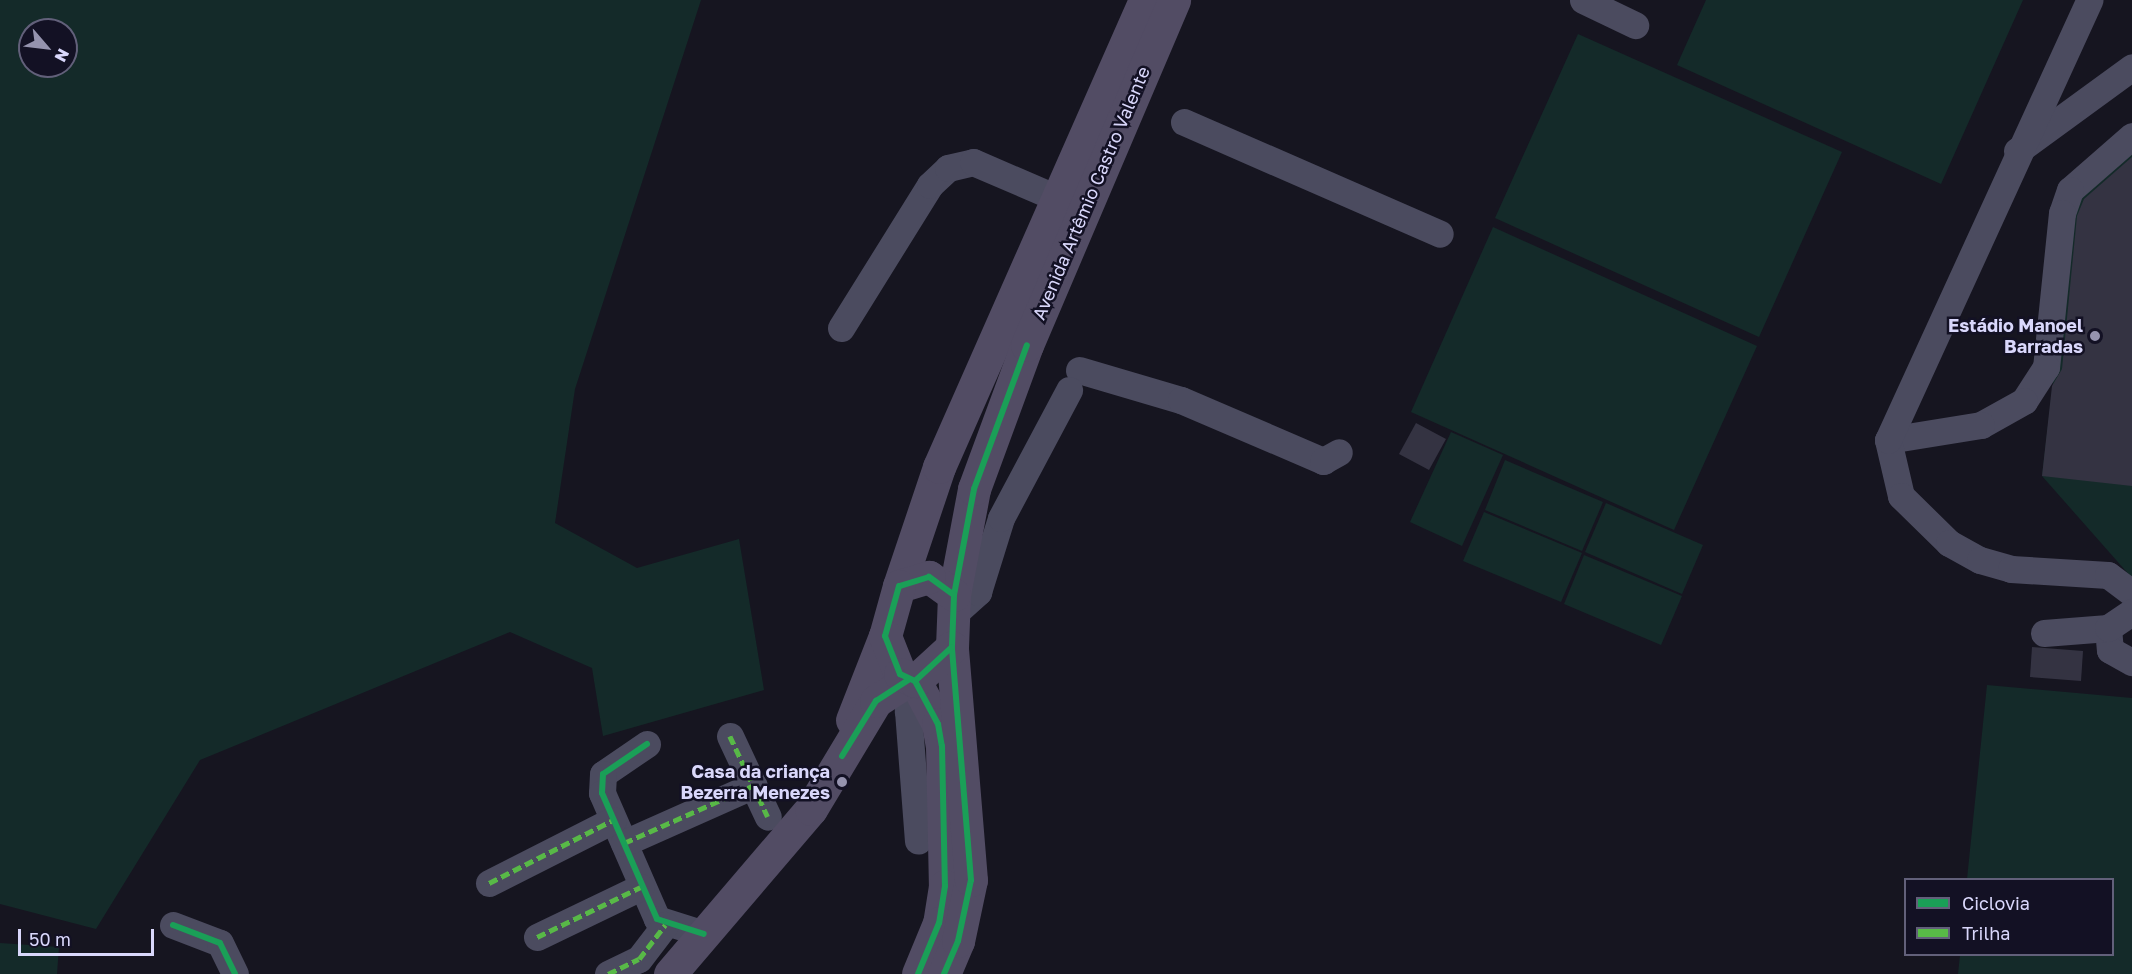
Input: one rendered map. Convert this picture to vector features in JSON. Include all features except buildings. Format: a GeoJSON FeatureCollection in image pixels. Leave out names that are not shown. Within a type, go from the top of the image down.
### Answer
{"type":"FeatureCollection","features":[{"type":"Feature","properties":{"kind":"main road"},"geometry":{"type":"LineString","coordinates":[[842,756],[885,636],[899,586],[953,439],[1145,0]]}},
{"type":"Feature","properties":{"kind":"main road","name":"Avenida Artêmio Castro Valente"},"geometry":{"type":"LineString","coordinates":[[955,603],[974,489],[1027,345],[1174,0]]}},
{"type":"Feature","properties":{"kind":"main road"},"geometry":{"type":"LineString","coordinates":[[899,586],[929,577],[955,603],[952,647],[970,880],[958,940],[944,974]]}},
{"type":"Feature","properties":{"kind":"main road"},"geometry":{"type":"LineString","coordinates":[[885,636],[892,663],[911,680],[938,724],[942,746],[945,886],[939,923],[918,974]]}},
{"type":"Feature","properties":{"kind":"main road"},"geometry":{"type":"LineString","coordinates":[[670,974],[784,843],[876,701],[911,680],[952,647]]}},
{"type":"Feature","properties":{"kind":"street"},"geometry":{"type":"LineString","coordinates":[[1583,0],[1635,25]]}},
{"type":"Feature","properties":{"kind":"street"},"geometry":{"type":"LineString","coordinates":[[2089,0],[2016,152],[1888,440],[1901,496],[1949,543],[1980,560],[2011,569],[2108,575],[2132,593]]}},
{"type":"Feature","properties":{"kind":"street"},"geometry":{"type":"LineString","coordinates":[[2016,152],[2132,68]]}},
{"type":"Feature","properties":{"kind":"street"},"geometry":{"type":"LineString","coordinates":[[1184,122],[1440,234]]}},
{"type":"Feature","properties":{"kind":"street"},"geometry":{"type":"LineString","coordinates":[[1888,440],[1981,425],[2024,401],[2046,367],[2062,213],[2070,190],[2132,136]]}},
{"type":"Feature","properties":{"kind":"street"},"geometry":{"type":"LineString","coordinates":[[841,328],[930,186],[948,168],[973,162],[1059,199]]}},
{"type":"Feature","properties":{"kind":"street"},"geometry":{"type":"LineString","coordinates":[[955,603],[978,592],[1005,511],[1074,380],[1181,400],[1323,461],[1339,452]]}},
{"type":"Feature","properties":{"kind":"street"},"geometry":{"type":"LineString","coordinates":[[2044,633],[2108,628],[2132,612]]}},
{"type":"Feature","properties":{"kind":"street"},"geometry":{"type":"LineString","coordinates":[[2108,628],[2110,650],[2132,662]]}},
{"type":"Feature","properties":{"kind":"street"},"geometry":{"type":"LineString","coordinates":[[911,680],[908,711],[918,841]]}},
{"type":"Feature","properties":{"kind":"street"},"geometry":{"type":"LineString","coordinates":[[730,736],[768,817]]}},
{"type":"Feature","properties":{"kind":"street"},"geometry":{"type":"LineString","coordinates":[[647,744],[603,774],[602,793],[641,887],[665,925],[704,934]]}},
{"type":"Feature","properties":{"kind":"street"},"geometry":{"type":"LineString","coordinates":[[489,883],[618,831],[754,785]]}},
{"type":"Feature","properties":{"kind":"street"},"geometry":{"type":"LineString","coordinates":[[537,938],[641,887]]}},
{"type":"Feature","properties":{"kind":"street"},"geometry":{"type":"LineString","coordinates":[[173,925],[220,943],[235,974]]}},
{"type":"Feature","properties":{"kind":"street"},"geometry":{"type":"LineString","coordinates":[[608,974],[639,959],[665,925]]}},
{"type":"Feature","properties":{"kind":"green space"},"geometry":{"type":"Polygon","coordinates":[[[0,0],[701,0],[575,389],[555,523],[637,568],[739,539],[764,690],[603,736],[592,668],[510,632],[200,760],[96,929],[0,904],[0,0]]]}},
{"type":"Feature","properties":{"kind":"green space"},"geometry":{"type":"Polygon","coordinates":[[[1706,0],[2023,0],[1941,184],[1677,65],[1706,0]]]}},
{"type":"Feature","properties":{"kind":"green space"},"geometry":{"type":"Polygon","coordinates":[[[1578,34],[1842,152],[1759,337],[1495,218],[1578,34]]]}},
{"type":"Feature","properties":{"kind":"green space","name":"Estádio Manoel Barradas"},"geometry":{"type":"Polygon","coordinates":[[[2132,150],[2132,578],[2042,476],[2075,195],[2132,150]]]}},
{"type":"Feature","properties":{"kind":"green space"},"geometry":{"type":"Polygon","coordinates":[[[1493,227],[1757,346],[1674,530],[1411,412],[1493,227]]]}},
{"type":"Feature","properties":{"kind":"green space"},"geometry":{"type":"Polygon","coordinates":[[[1451,432],[1503,455],[1462,546],[1410,522],[1451,432]]]}},
{"type":"Feature","properties":{"kind":"green space"},"geometry":{"type":"Polygon","coordinates":[[[1505,460],[1603,502],[1582,551],[1485,510],[1505,460]]]}},
{"type":"Feature","properties":{"kind":"green space"},"geometry":{"type":"Polygon","coordinates":[[[1606,503],[1703,545],[1682,594],[1585,552],[1606,503]]]}},
{"type":"Feature","properties":{"kind":"green space"},"geometry":{"type":"Polygon","coordinates":[[[1484,512],[1582,553],[1561,602],[1463,561],[1484,512]]]}},
{"type":"Feature","properties":{"kind":"green space"},"geometry":{"type":"Polygon","coordinates":[[[1584,555],[1682,596],[1661,645],[1564,604],[1584,555]]]}},
{"type":"Feature","properties":{"kind":"green space"},"geometry":{"type":"Polygon","coordinates":[[[1987,685],[2132,698],[2132,974],[1958,974],[1960,956],[2114,956],[2114,878],[1967,878],[1987,685]]]}},
{"type":"Feature","properties":{"kind":"green space"},"geometry":{"type":"Polygon","coordinates":[[[0,943],[59,947],[57,974],[0,974],[0,943]]]}},
{"type":"Feature","properties":{"kind":"marked path"},"geometry":{"type":"LineString","coordinates":[[730,736],[768,817]]}},
{"type":"Feature","properties":{"kind":"marked path"},"geometry":{"type":"LineString","coordinates":[[624,843],[754,785]]}},
{"type":"Feature","properties":{"kind":"marked path"},"geometry":{"type":"LineString","coordinates":[[489,883],[613,820]]}},
{"type":"Feature","properties":{"kind":"marked path"},"geometry":{"type":"LineString","coordinates":[[537,937],[641,887]]}},
{"type":"Feature","properties":{"kind":"marked path"},"geometry":{"type":"LineString","coordinates":[[608,974],[639,959],[665,925]]}},
{"type":"Feature","properties":{"kind":"cycle path"},"geometry":{"type":"LineString","coordinates":[[954,595],[974,489],[1027,345]]}},
{"type":"Feature","properties":{"kind":"cycle path"},"geometry":{"type":"LineString","coordinates":[[944,974],[958,941],[971,880],[952,647],[954,595],[929,577],[899,586],[885,636],[900,674],[915,681],[952,647]]}},
{"type":"Feature","properties":{"kind":"cycle path"},"geometry":{"type":"LineString","coordinates":[[842,756],[876,701],[908,680]]}},
{"type":"Feature","properties":{"kind":"cycle path"},"geometry":{"type":"LineString","coordinates":[[915,681],[938,724],[942,746],[945,886],[939,923],[918,974]]}},
{"type":"Feature","properties":{"kind":"cycle path"},"geometry":{"type":"LineString","coordinates":[[647,744],[603,774],[602,793],[657,919],[704,934]]}},
{"type":"Feature","properties":{"kind":"cycle path"},"geometry":{"type":"LineString","coordinates":[[173,925],[220,943],[235,974]]}},
{"type":"Feature","properties":{"kind":"place","name":"Estádio Manoel Barradas"},"geometry":{"type":"Point","coordinates":[2095,336]}},
{"type":"Feature","properties":{"kind":"place","name":"Casa da criança Bezerra Menezes"},"geometry":{"type":"Point","coordinates":[842,782]}}]}
